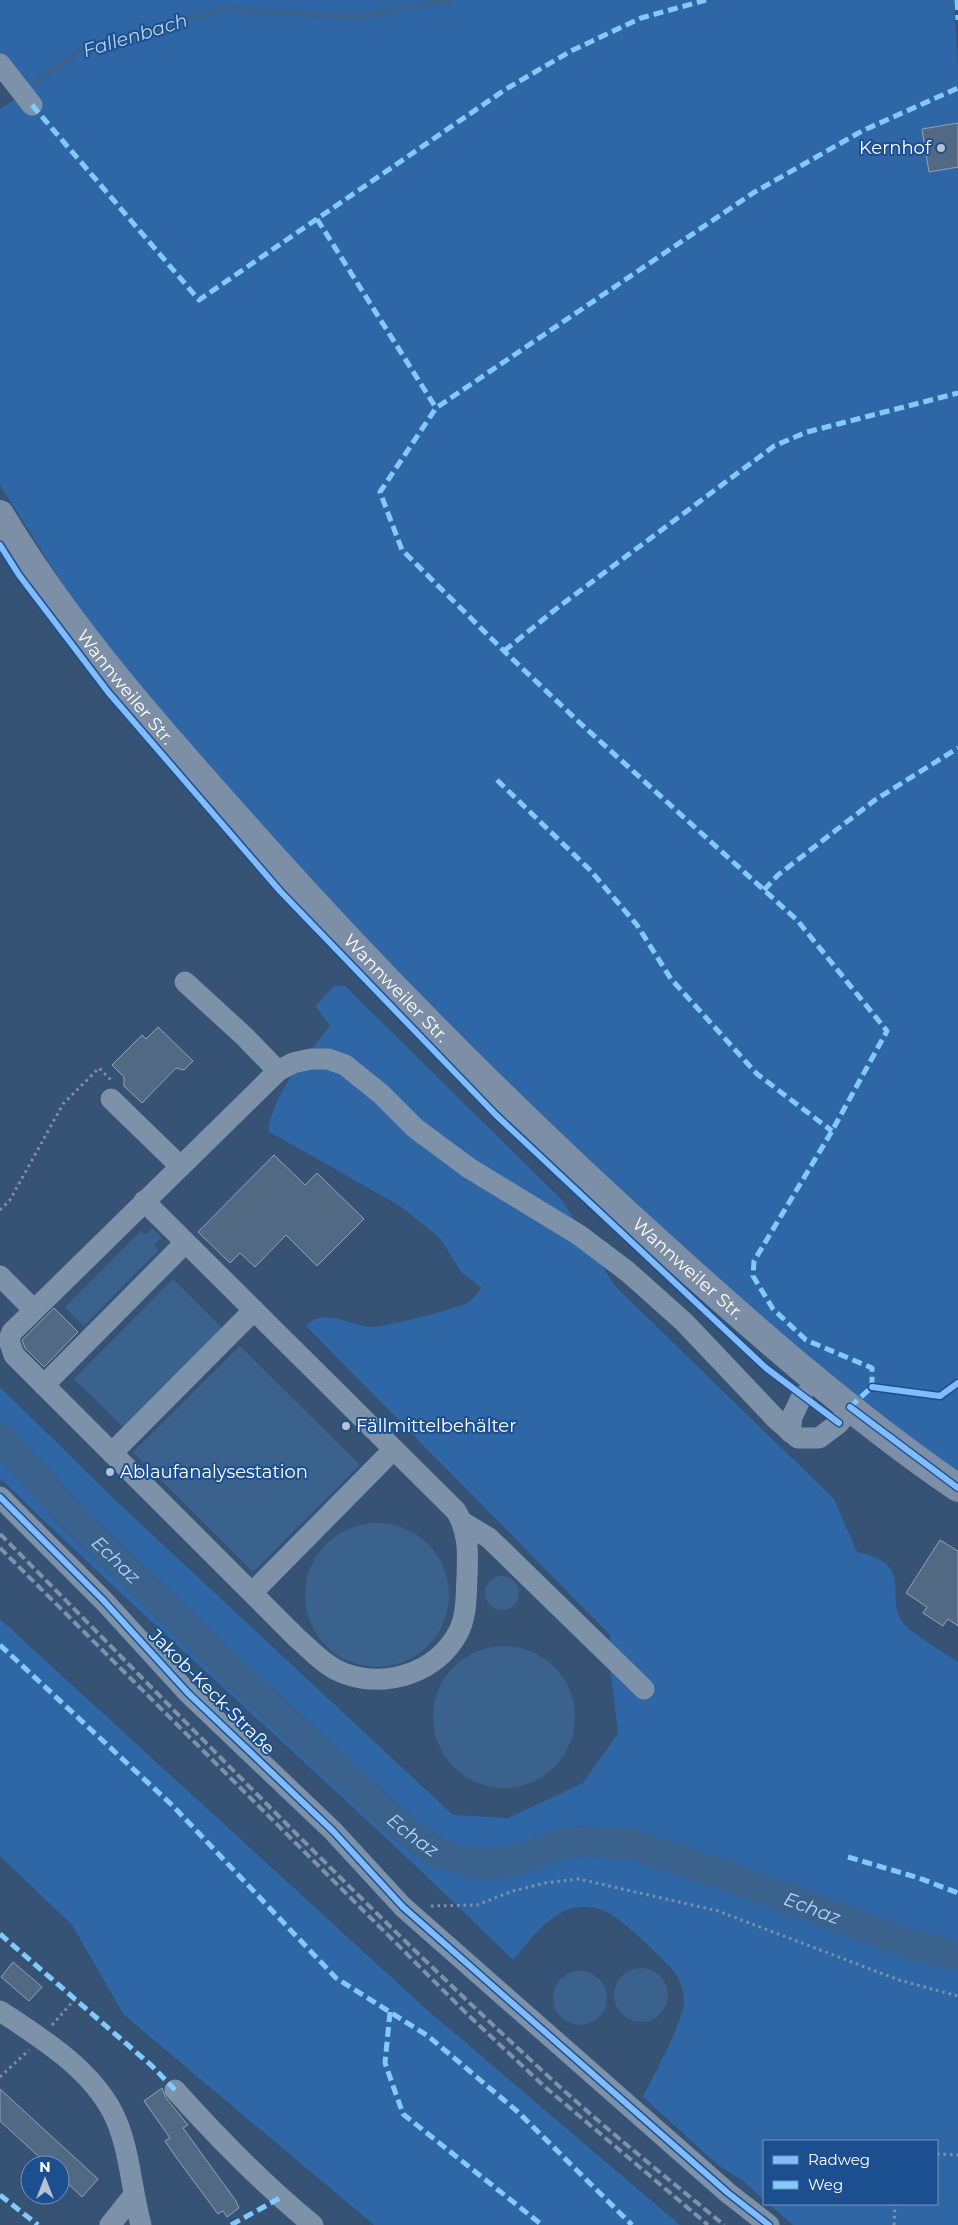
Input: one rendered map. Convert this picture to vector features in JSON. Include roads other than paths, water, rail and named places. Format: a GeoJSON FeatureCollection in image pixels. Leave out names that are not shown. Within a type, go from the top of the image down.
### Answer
{"type":"FeatureCollection","features":[{"type":"Feature","properties":{"kind":"main road","name":"Wannweiler Str."},"geometry":{"type":"LineString","coordinates":[[0,514],[46,584],[112,670],[197,771],[334,924],[489,1082],[618,1206],[748,1322],[850,1407],[958,1488]]}},
{"type":"Feature","properties":{"kind":"street"},"geometry":{"type":"LineString","coordinates":[[0,64],[32,105]]}},
{"type":"Feature","properties":{"kind":"street"},"geometry":{"type":"LineString","coordinates":[[185,982],[244,1036],[278,1071]]}},
{"type":"Feature","properties":{"kind":"street"},"geometry":{"type":"LineString","coordinates":[[144,1201],[456,1511],[464,1523],[467,1534],[468,1560],[466,1603],[458,1632],[450,1646],[421,1669],[404,1677],[368,1680],[344,1674],[322,1661],[112,1453],[14,1355],[10,1348],[9,1340],[12,1332],[144,1201],[278,1071],[293,1063],[311,1059],[328,1059],[351,1070],[382,1094],[415,1128],[442,1148],[487,1180],[580,1234],[628,1272],[684,1322],[790,1432],[798,1438],[819,1438],[839,1423],[850,1407]]}},
{"type":"Feature","properties":{"kind":"street"},"geometry":{"type":"LineString","coordinates":[[111,1099],[180,1166]]}},
{"type":"Feature","properties":{"kind":"street"},"geometry":{"type":"LineString","coordinates":[[44,1385],[185,1243]]}},
{"type":"Feature","properties":{"kind":"street"},"geometry":{"type":"LineString","coordinates":[[0,1276],[34,1310]]}},
{"type":"Feature","properties":{"kind":"street"},"geometry":{"type":"LineString","coordinates":[[112,1453],[254,1310]]}},
{"type":"Feature","properties":{"kind":"street"},"geometry":{"type":"LineString","coordinates":[[790,1432],[792,1417],[802,1396]]}},
{"type":"Feature","properties":{"kind":"street"},"geometry":{"type":"LineString","coordinates":[[253,1592],[393,1450]]}},
{"type":"Feature","properties":{"kind":"street","name":"Jakob-Keck-Straße"},"geometry":{"type":"LineString","coordinates":[[0,1497],[103,1600],[188,1693],[333,1831],[403,1907],[728,2193],[769,2225]]}},
{"type":"Feature","properties":{"kind":"street"},"geometry":{"type":"LineString","coordinates":[[464,1523],[489,1538],[644,1689]]}},
{"type":"Feature","properties":{"kind":"street"},"geometry":{"type":"LineString","coordinates":[[0,2011],[40,2038],[81,2072],[114,2114],[127,2157],[133,2196],[141,2225]]}},
{"type":"Feature","properties":{"kind":"street"},"geometry":{"type":"LineString","coordinates":[[175,2090],[211,2130],[280,2198],[313,2225]]}},
{"type":"Feature","properties":{"kind":"street"},"geometry":{"type":"LineString","coordinates":[[110,2225],[133,2196]]}},
{"type":"Feature","properties":{"kind":"waterway","name":"Fallenbach"},"geometry":{"type":"LineString","coordinates":[[36,82],[84,48],[223,9],[356,17],[451,0]]}},
{"type":"Feature","properties":{"kind":"waterway","name":"Echaz"},"geometry":{"type":"LineString","coordinates":[[0,1437],[76,1521],[223,1662],[380,1808],[408,1832],[435,1851],[465,1862],[493,1864],[518,1860],[549,1848],[580,1841],[632,1844],[727,1876],[915,1946],[958,1956]]}},
{"type":"Feature","properties":{"kind":"railway"},"geometry":{"type":"LineString","coordinates":[[0,1534],[339,1876],[477,2010],[591,2114],[724,2225]]}},
{"type":"Feature","properties":{"kind":"railway"},"geometry":{"type":"LineString","coordinates":[[0,1548],[467,2014],[545,2087],[708,2225]]}},
{"type":"Feature","properties":{"kind":"place","name":"Kernhof"},"geometry":{"type":"Point","coordinates":[941,148]}},
{"type":"Feature","properties":{"kind":"place","name":"Fällmittelbehälter"},"geometry":{"type":"Point","coordinates":[346,1426]}},
{"type":"Feature","properties":{"kind":"place","name":"Ablaufanalysestation"},"geometry":{"type":"Point","coordinates":[110,1472]}}]}
